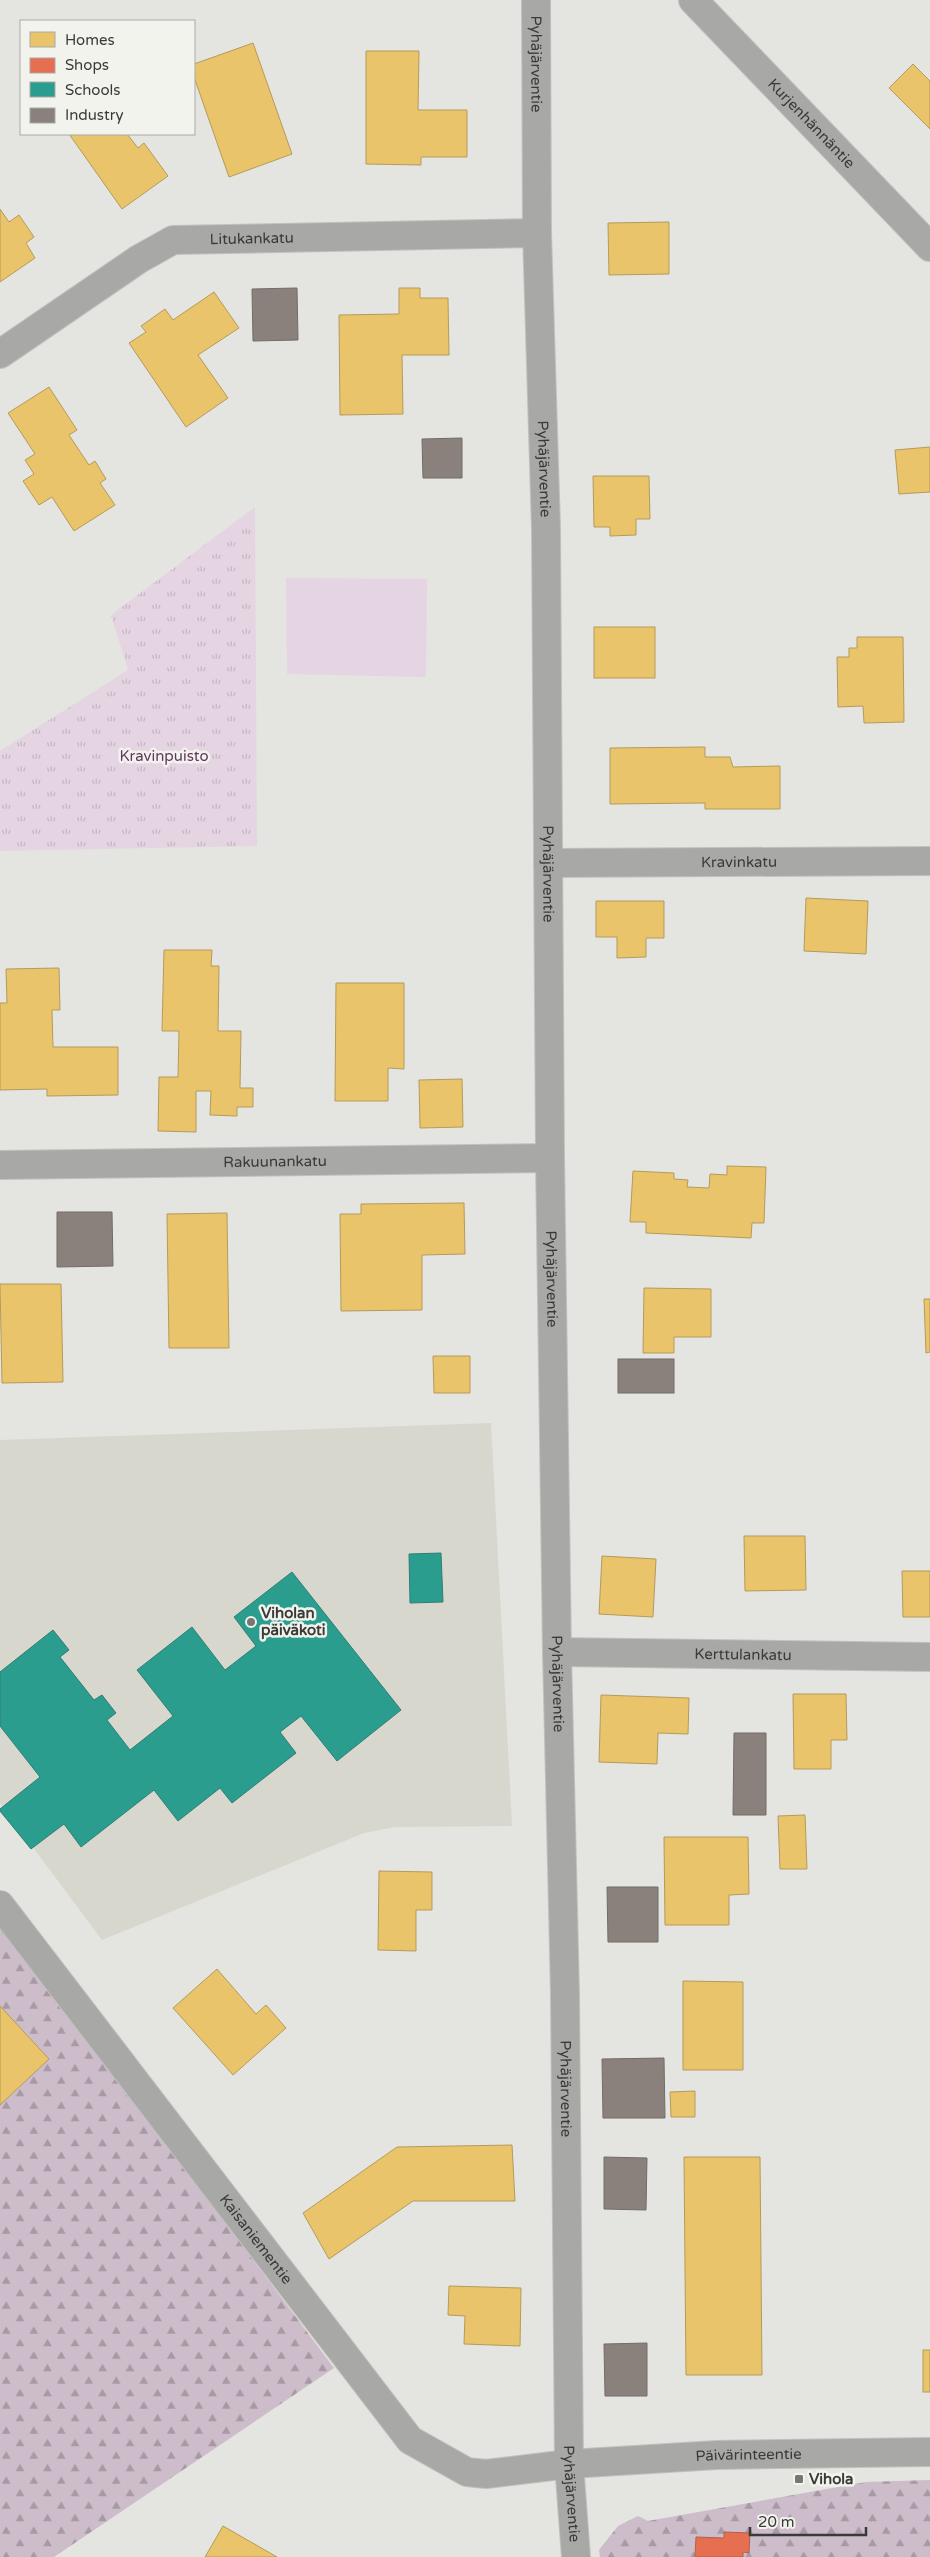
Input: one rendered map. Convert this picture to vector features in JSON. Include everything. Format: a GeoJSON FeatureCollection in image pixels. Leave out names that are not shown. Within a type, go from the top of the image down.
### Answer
{"type":"FeatureCollection","features":[{"type":"Feature","properties":{"kind":"street","name":"Pyhäjärventie"},"geometry":{"type":"LineString","coordinates":[[536,0],[537,232],[546,529],[550,1158],[557,1652],[566,1994],[569,2464],[576,2557]]}},
{"type":"Feature","properties":{"kind":"street","name":"Kurjenhännäntie"},"geometry":{"type":"LineString","coordinates":[[693,0],[930,247]]}},
{"type":"Feature","properties":{"kind":"street","name":"Litukankatu"},"geometry":{"type":"LineString","coordinates":[[0,354],[139,259],[173,240],[537,232]]}},
{"type":"Feature","properties":{"kind":"street","name":"Kravinkatu"},"geometry":{"type":"LineString","coordinates":[[548,863],[930,861]]}},
{"type":"Feature","properties":{"kind":"street","name":"Rakuunankatu"},"geometry":{"type":"LineString","coordinates":[[0,1165],[550,1158]]}},
{"type":"Feature","properties":{"kind":"street","name":"Kerttulankatu"},"geometry":{"type":"LineString","coordinates":[[557,1652],[930,1657]]}},
{"type":"Feature","properties":{"kind":"street","name":"Kaisaniementie"},"geometry":{"type":"LineString","coordinates":[[0,1905],[410,2440],[467,2472],[486,2474],[569,2464]]}},
{"type":"Feature","properties":{"kind":"street","name":"Päivärinteentie"},"geometry":{"type":"LineString","coordinates":[[569,2464],[726,2455],[930,2452]]}},
{"type":"Feature","properties":{"kind":"shaded area","name":"Viholan päiväkoti"},"geometry":{"type":"Polygon","coordinates":[[[491,1423],[512,1826],[395,1827],[364,1833],[102,1940],[0,1803],[0,1440],[491,1423]]]}},
{"type":"Feature","properties":{"kind":"green space","name":"Kravinpuisto"},"geometry":{"type":"Polygon","coordinates":[[[255,507],[257,846],[0,851],[0,751],[128,670],[111,615],[255,507]]]}},
{"type":"Feature","properties":{"kind":"green space"},"geometry":{"type":"Polygon","coordinates":[[[286,578],[427,579],[426,677],[287,674],[286,578]]]}},
{"type":"Feature","properties":{"kind":"green space"},"geometry":{"type":"Polygon","coordinates":[[[0,1921],[334,2368],[54,2557],[0,2557],[0,1921]]]}},
{"type":"Feature","properties":{"kind":"green space"},"geometry":{"type":"Polygon","coordinates":[[[930,2480],[930,2557],[600,2557],[599,2550],[618,2526],[638,2516],[648,2521],[866,2482],[930,2480]]]}},
{"type":"Feature","properties":{"kind":"building: Homes"},"geometry":{"type":"Polygon","coordinates":[[[253,43],[292,154],[229,177],[195,80],[195,64],[253,43]]]}},
{"type":"Feature","properties":{"kind":"building: Homes"},"geometry":{"type":"Polygon","coordinates":[[[366,51],[419,51],[418,110],[467,110],[467,157],[421,157],[421,165],[366,164],[366,51]]]}},
{"type":"Feature","properties":{"kind":"building: Homes"},"geometry":{"type":"Polygon","coordinates":[[[913,64],[930,81],[930,129],[889,88],[913,64]]]}},
{"type":"Feature","properties":{"kind":"building: Homes"},"geometry":{"type":"Polygon","coordinates":[[[70,135],[128,135],[138,148],[144,143],[168,176],[122,209],[70,135]]]}},
{"type":"Feature","properties":{"kind":"building: Homes"},"geometry":{"type":"Polygon","coordinates":[[[0,209],[9,222],[19,215],[34,237],[26,243],[35,258],[0,282],[0,209]]]}},
{"type":"Feature","properties":{"kind":"building: Homes"},"geometry":{"type":"Polygon","coordinates":[[[669,222],[669,274],[609,275],[608,223],[669,222]]]}},
{"type":"Feature","properties":{"kind":"building: Homes"},"geometry":{"type":"Polygon","coordinates":[[[399,288],[420,288],[420,298],[448,298],[449,355],[402,355],[403,414],[340,415],[339,315],[399,314],[399,288]]]}},
{"type":"Feature","properties":{"kind":"building: Homes"},"geometry":{"type":"Polygon","coordinates":[[[214,292],[239,328],[198,355],[228,398],[186,427],[129,343],[146,332],[141,326],[165,309],[173,320],[214,292]]]}},
{"type":"Feature","properties":{"kind":"building: Homes"},"geometry":{"type":"Polygon","coordinates":[[[49,387],[77,430],[69,435],[89,465],[95,461],[106,479],[100,483],[115,505],[74,531],[52,497],[39,505],[23,481],[34,474],[25,460],[35,454],[8,413],[49,387]]]}},
{"type":"Feature","properties":{"kind":"building: Homes"},"geometry":{"type":"Polygon","coordinates":[[[930,447],[930,492],[899,494],[895,450],[930,447]]]}},
{"type":"Feature","properties":{"kind":"building: Homes"},"geometry":{"type":"Polygon","coordinates":[[[593,476],[649,476],[650,519],[636,519],[636,535],[610,536],[610,527],[594,527],[593,476]]]}},
{"type":"Feature","properties":{"kind":"building: Homes"},"geometry":{"type":"Polygon","coordinates":[[[594,627],[655,627],[655,678],[594,678],[594,627]]]}},
{"type":"Feature","properties":{"kind":"building: Homes"},"geometry":{"type":"Polygon","coordinates":[[[857,637],[903,637],[904,722],[864,723],[863,706],[838,707],[837,657],[849,657],[849,648],[857,648],[857,637]]]}},
{"type":"Feature","properties":{"kind":"building: Homes"},"geometry":{"type":"Polygon","coordinates":[[[705,747],[705,757],[730,757],[733,767],[780,766],[780,809],[705,809],[705,803],[610,804],[610,748],[705,747]]]}},
{"type":"Feature","properties":{"kind":"building: Homes"},"geometry":{"type":"Polygon","coordinates":[[[806,898],[868,901],[866,954],[804,951],[806,898]]]}},
{"type":"Feature","properties":{"kind":"building: Homes"},"geometry":{"type":"Polygon","coordinates":[[[596,901],[664,901],[664,938],[646,938],[646,957],[617,958],[617,937],[596,937],[596,901]]]}},
{"type":"Feature","properties":{"kind":"building: Homes"},"geometry":{"type":"Polygon","coordinates":[[[164,950],[212,950],[211,966],[219,966],[218,1031],[241,1031],[240,1088],[253,1088],[253,1107],[237,1107],[237,1116],[210,1115],[211,1091],[196,1091],[196,1132],[158,1131],[159,1077],[178,1077],[179,1031],[162,1031],[164,950]]]}},
{"type":"Feature","properties":{"kind":"building: Homes"},"geometry":{"type":"Polygon","coordinates":[[[59,968],[60,1010],[52,1010],[53,1047],[118,1047],[118,1095],[47,1096],[47,1089],[0,1090],[0,1003],[7,1003],[6,969],[59,968]]]}},
{"type":"Feature","properties":{"kind":"building: Homes"},"geometry":{"type":"Polygon","coordinates":[[[336,983],[404,983],[404,1069],[388,1068],[388,1101],[335,1101],[336,983]]]}},
{"type":"Feature","properties":{"kind":"building: Homes"},"geometry":{"type":"Polygon","coordinates":[[[462,1079],[463,1127],[420,1128],[419,1080],[462,1079]]]}},
{"type":"Feature","properties":{"kind":"building: Homes"},"geometry":{"type":"Polygon","coordinates":[[[727,1166],[766,1167],[764,1223],[752,1223],[751,1238],[646,1233],[646,1222],[630,1222],[633,1171],[674,1173],[674,1179],[688,1180],[687,1187],[709,1188],[710,1174],[727,1175],[727,1166]]]}},
{"type":"Feature","properties":{"kind":"building: Homes"},"geometry":{"type":"Polygon","coordinates":[[[464,1203],[465,1254],[422,1255],[422,1310],[341,1311],[340,1214],[361,1214],[361,1204],[464,1203]]]}},
{"type":"Feature","properties":{"kind":"building: Homes"},"geometry":{"type":"Polygon","coordinates":[[[227,1213],[229,1348],[169,1348],[167,1214],[227,1213]]]}},
{"type":"Feature","properties":{"kind":"building: Homes"},"geometry":{"type":"Polygon","coordinates":[[[0,1284],[61,1284],[63,1382],[2,1383],[0,1284]]]}},
{"type":"Feature","properties":{"kind":"building: Homes"},"geometry":{"type":"Polygon","coordinates":[[[644,1288],[711,1289],[711,1337],[674,1337],[674,1353],[643,1353],[644,1288]]]}},
{"type":"Feature","properties":{"kind":"building: Homes"},"geometry":{"type":"Polygon","coordinates":[[[924,1299],[930,1299],[930,1352],[926,1353],[924,1299]]]}},
{"type":"Feature","properties":{"kind":"building: Homes"},"geometry":{"type":"Polygon","coordinates":[[[433,1356],[470,1356],[470,1393],[434,1393],[433,1356]]]}},
{"type":"Feature","properties":{"kind":"building: Homes"},"geometry":{"type":"Polygon","coordinates":[[[744,1536],[805,1536],[806,1590],[745,1591],[744,1536]]]}},
{"type":"Feature","properties":{"kind":"building: Homes"},"geometry":{"type":"Polygon","coordinates":[[[602,1556],[656,1559],[653,1617],[599,1614],[602,1556]]]}},
{"type":"Feature","properties":{"kind":"building: Homes"},"geometry":{"type":"Polygon","coordinates":[[[902,1571],[930,1571],[930,1617],[903,1617],[902,1571]]]}},
{"type":"Feature","properties":{"kind":"building: Homes"},"geometry":{"type":"Polygon","coordinates":[[[793,1694],[846,1694],[847,1740],[831,1740],[831,1769],[794,1769],[793,1694]]]}},
{"type":"Feature","properties":{"kind":"building: Homes"},"geometry":{"type":"Polygon","coordinates":[[[601,1695],[689,1698],[688,1734],[658,1733],[657,1764],[599,1762],[601,1695]]]}},
{"type":"Feature","properties":{"kind":"building: Homes"},"geometry":{"type":"Polygon","coordinates":[[[805,1815],[807,1869],[780,1869],[778,1816],[805,1815]]]}},
{"type":"Feature","properties":{"kind":"building: Homes"},"geometry":{"type":"Polygon","coordinates":[[[664,1837],[748,1837],[749,1894],[729,1895],[729,1925],[665,1925],[664,1837]]]}},
{"type":"Feature","properties":{"kind":"building: Homes"},"geometry":{"type":"Polygon","coordinates":[[[379,1871],[432,1872],[432,1910],[416,1910],[416,1951],[378,1950],[379,1871]]]}},
{"type":"Feature","properties":{"kind":"building: Homes"},"geometry":{"type":"Polygon","coordinates":[[[217,1969],[256,2014],[266,2005],[286,2028],[233,2075],[173,2008],[217,1969]]]}},
{"type":"Feature","properties":{"kind":"building: Homes"},"geometry":{"type":"Polygon","coordinates":[[[683,1981],[743,1982],[743,2070],[683,2070],[683,1981]]]}},
{"type":"Feature","properties":{"kind":"building: Homes"},"geometry":{"type":"Polygon","coordinates":[[[0,2006],[49,2059],[0,2105],[0,2006]]]}},
{"type":"Feature","properties":{"kind":"building: Homes"},"geometry":{"type":"Polygon","coordinates":[[[695,2091],[695,2117],[671,2117],[670,2092],[695,2091]]]}},
{"type":"Feature","properties":{"kind":"building: Homes"},"geometry":{"type":"Polygon","coordinates":[[[512,2145],[515,2201],[413,2201],[329,2259],[303,2213],[397,2147],[512,2145]]]}},
{"type":"Feature","properties":{"kind":"building: Homes"},"geometry":{"type":"Polygon","coordinates":[[[684,2157],[760,2157],[762,2375],[686,2375],[684,2157]]]}},
{"type":"Feature","properties":{"kind":"building: Homes"},"geometry":{"type":"Polygon","coordinates":[[[449,2286],[521,2288],[520,2346],[464,2344],[465,2316],[448,2315],[449,2286]]]}},
{"type":"Feature","properties":{"kind":"building: Homes"},"geometry":{"type":"Polygon","coordinates":[[[923,2350],[930,2350],[930,2392],[923,2392],[923,2350]]]}},
{"type":"Feature","properties":{"kind":"building: Homes"},"geometry":{"type":"Polygon","coordinates":[[[223,2526],[277,2557],[205,2557],[223,2526]]]}},
{"type":"Feature","properties":{"kind":"building: Shops"},"geometry":{"type":"Polygon","coordinates":[[[724,2532],[750,2533],[749,2553],[743,2552],[743,2557],[695,2557],[696,2537],[724,2538],[724,2532]]]}},
{"type":"Feature","properties":{"kind":"building: Schools"},"geometry":{"type":"Polygon","coordinates":[[[441,1553],[443,1602],[410,1603],[409,1554],[441,1553]]]}},
{"type":"Feature","properties":{"kind":"building: Schools"},"geometry":{"type":"Polygon","coordinates":[[[292,1572],[401,1710],[337,1761],[301,1716],[280,1732],[296,1753],[232,1803],[220,1788],[178,1821],[154,1790],[81,1847],[64,1824],[31,1849],[0,1811],[0,1809],[40,1777],[0,1726],[0,1672],[53,1630],[69,1650],[60,1657],[94,1700],[102,1695],[116,1713],[107,1720],[130,1750],[173,1716],[137,1670],[192,1627],[225,1670],[256,1646],[234,1617],[292,1572]]]}},
{"type":"Feature","properties":{"kind":"building: Industry"},"geometry":{"type":"Polygon","coordinates":[[[297,288],[298,340],[253,341],[252,289],[297,288]]]}},
{"type":"Feature","properties":{"kind":"building: Industry"},"geometry":{"type":"Polygon","coordinates":[[[462,438],[462,478],[423,478],[422,439],[462,438]]]}},
{"type":"Feature","properties":{"kind":"building: Industry"},"geometry":{"type":"Polygon","coordinates":[[[57,1212],[112,1212],[113,1266],[57,1267],[57,1212]]]}},
{"type":"Feature","properties":{"kind":"building: Industry"},"geometry":{"type":"Polygon","coordinates":[[[618,1359],[674,1359],[674,1393],[618,1393],[618,1359]]]}},
{"type":"Feature","properties":{"kind":"building: Industry"},"geometry":{"type":"Polygon","coordinates":[[[734,1733],[766,1733],[766,1815],[733,1815],[734,1733]]]}},
{"type":"Feature","properties":{"kind":"building: Industry"},"geometry":{"type":"Polygon","coordinates":[[[607,1887],[658,1887],[658,1942],[608,1942],[607,1887]]]}},
{"type":"Feature","properties":{"kind":"building: Industry"},"geometry":{"type":"Polygon","coordinates":[[[664,2058],[665,2118],[603,2118],[602,2059],[664,2058]]]}},
{"type":"Feature","properties":{"kind":"building: Industry"},"geometry":{"type":"Polygon","coordinates":[[[604,2157],[647,2158],[646,2210],[604,2209],[604,2157]]]}},
{"type":"Feature","properties":{"kind":"building: Industry"},"geometry":{"type":"Polygon","coordinates":[[[647,2343],[647,2396],[605,2396],[604,2344],[647,2343]]]}},
{"type":"Feature","properties":{"kind":"place","name":"Viholan päiväkoti"},"geometry":{"type":"Point","coordinates":[251,1622]}},
{"type":"Feature","properties":{"kind":"place","name":"Vihola"},"geometry":{"type":"Point","coordinates":[799,2479]}}]}
